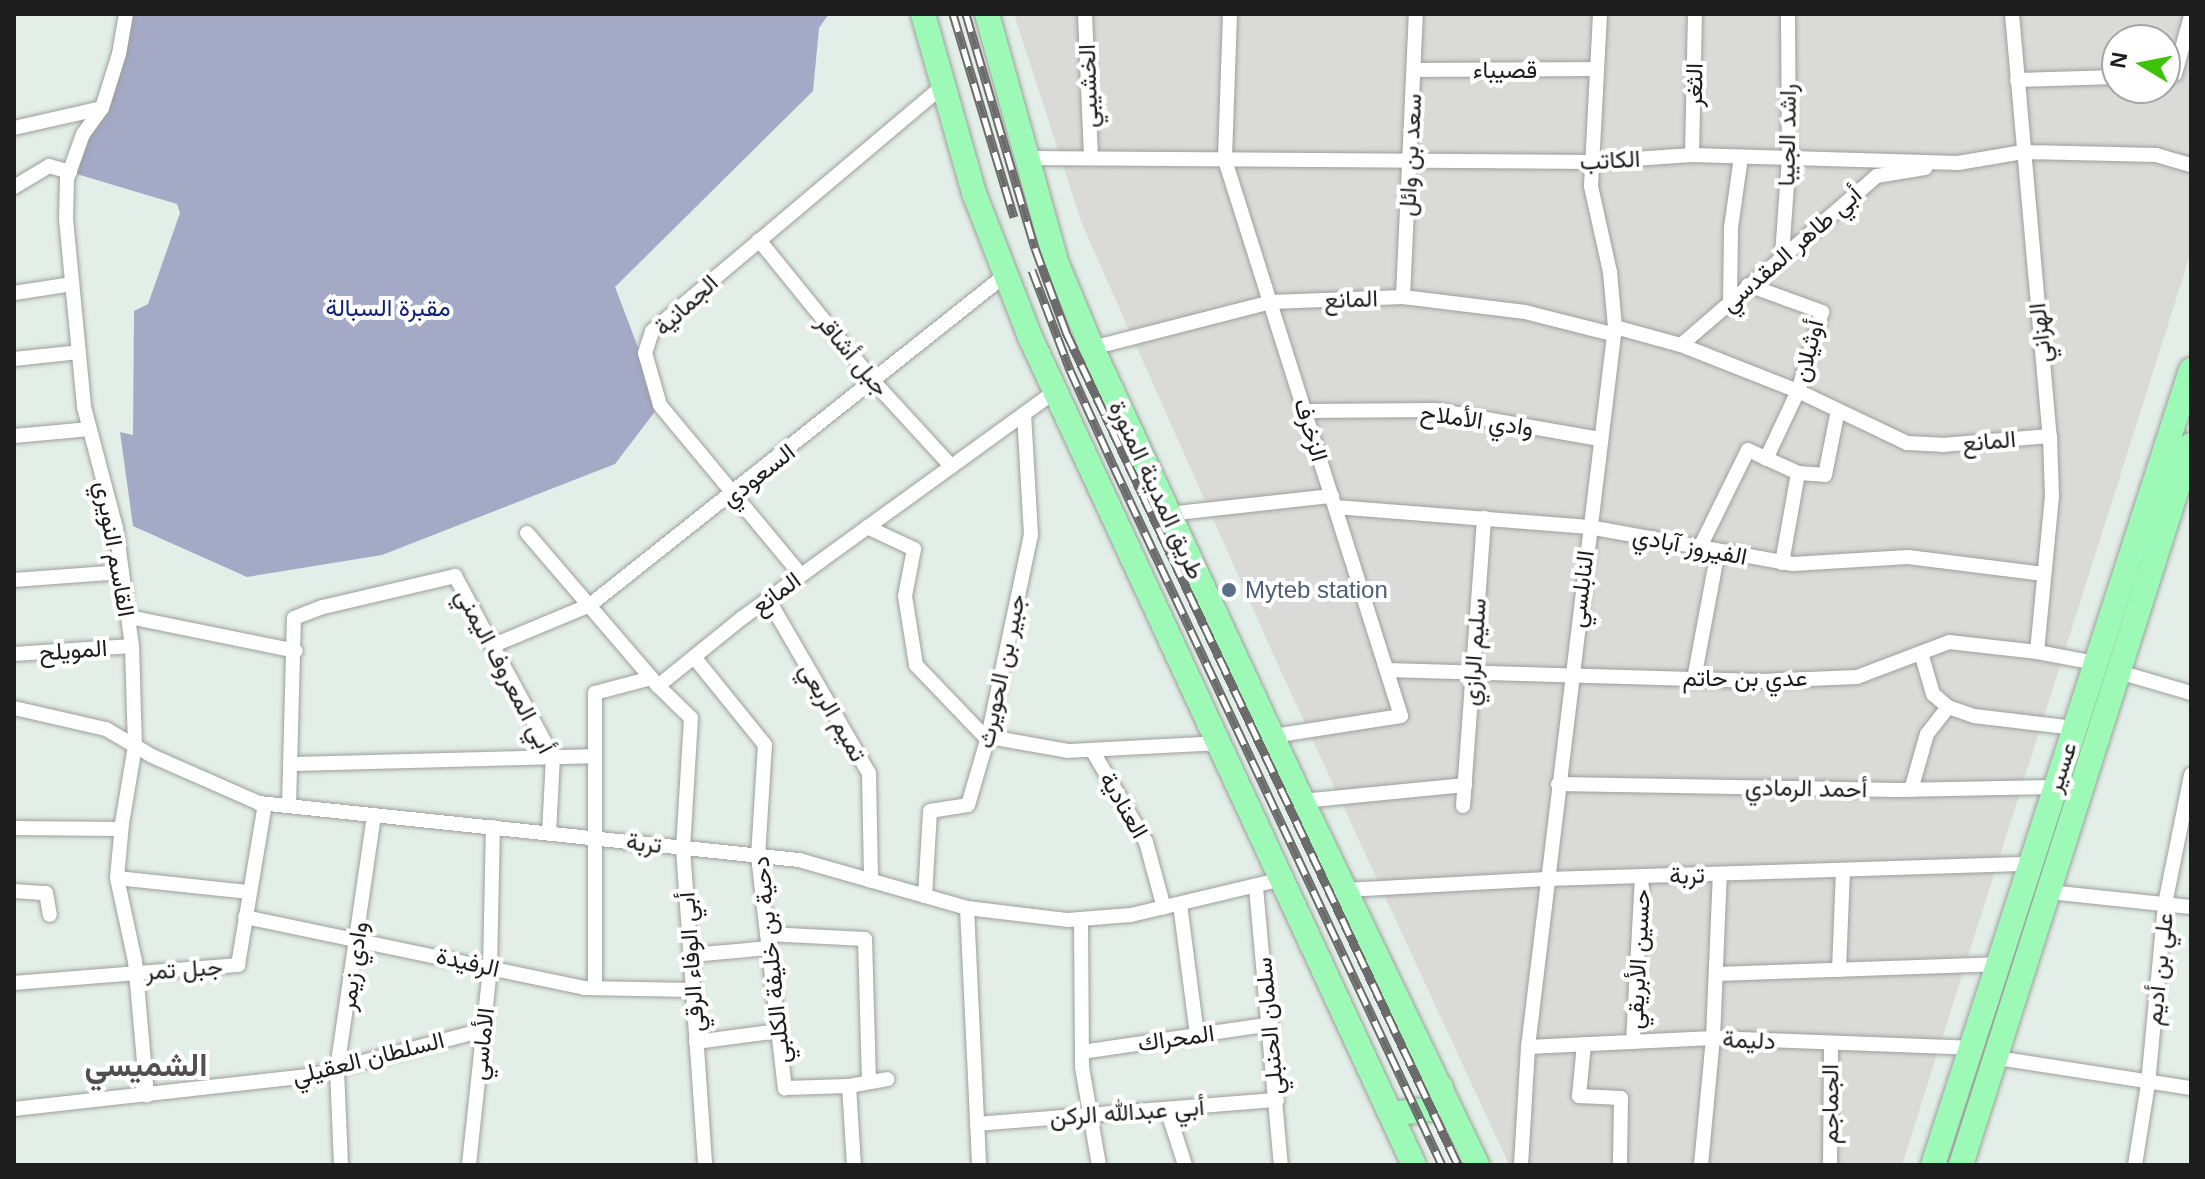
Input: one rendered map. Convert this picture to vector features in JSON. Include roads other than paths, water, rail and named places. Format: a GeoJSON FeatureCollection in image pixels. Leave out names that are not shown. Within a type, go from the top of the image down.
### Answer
{"type":"FeatureCollection","features":[{"type":"Feature","properties":{"kind":"main road"},"geometry":{"type":"LineString","coordinates":[[923,14],[974,193],[1004,276],[1054,392],[1414,1165]]}},
{"type":"Feature","properties":{"kind":"main road","name":"طريق المدينة المنورة"},"geometry":{"type":"LineString","coordinates":[[987,14],[1057,264],[1092,348],[1302,801],[1477,1165]]}},
{"type":"Feature","properties":{"kind":"main road","name":"عسير"},"geometry":{"type":"LineString","coordinates":[[1933,1165],[2191,370]]}},
{"type":"Feature","properties":{"kind":"main road","name":"عسير"},"geometry":{"type":"LineString","coordinates":[[1961,1165],[2191,445]]}},
{"type":"Feature","properties":{"kind":"main road"},"geometry":{"type":"LineString","coordinates":[[1391,1114],[1429,1109],[1437,1102],[1441,1088]]}},
{"type":"Feature","properties":{"kind":"street","name":"القاسم النويري"},"geometry":{"type":"LineString","coordinates":[[126,14],[119,54],[102,108],[83,134],[70,172],[66,219],[90,429],[116,528],[132,646],[135,746],[121,829],[117,878],[136,972],[147,1095]]}},
{"type":"Feature","properties":{"kind":"street","name":"الخشيبي"},"geometry":{"type":"LineString","coordinates":[[1085,14],[1091,158]]}},
{"type":"Feature","properties":{"kind":"street","name":"الزخرف"},"geometry":{"type":"LineString","coordinates":[[1230,14],[1225,160],[1401,716],[1273,736]]}},
{"type":"Feature","properties":{"kind":"street","name":"سعد بن وائل"},"geometry":{"type":"LineString","coordinates":[[1403,297],[1416,14]]}},
{"type":"Feature","properties":{"kind":"street","name":"النابلسي"},"geometry":{"type":"LineString","coordinates":[[1521,1165],[1528,1047],[1614,330],[1610,272],[1591,186],[1600,14]]}},
{"type":"Feature","properties":{"kind":"street","name":"الثغر"},"geometry":{"type":"LineString","coordinates":[[1692,155],[1695,14]]}},
{"type":"Feature","properties":{"kind":"street","name":"راشد الجيبا"},"geometry":{"type":"LineString","coordinates":[[1782,255],[1789,158],[1788,14]]}},
{"type":"Feature","properties":{"kind":"street","name":"الهزاني"},"geometry":{"type":"LineString","coordinates":[[2012,14],[2050,436],[2052,496],[2037,652]]}},
{"type":"Feature","properties":{"kind":"street"},"geometry":{"type":"LineString","coordinates":[[2181,44],[2191,16]]}},
{"type":"Feature","properties":{"kind":"street","name":"قصيباء"},"geometry":{"type":"LineString","coordinates":[[1414,70],[1597,69]]}},
{"type":"Feature","properties":{"kind":"street"},"geometry":{"type":"LineString","coordinates":[[2017,80],[2101,77]]}},
{"type":"Feature","properties":{"kind":"street","name":"الجمانية"},"geometry":{"type":"LineString","coordinates":[[801,575],[660,405],[645,353],[652,331],[944,85]]}},
{"type":"Feature","properties":{"kind":"street"},"geometry":{"type":"LineString","coordinates":[[14,128],[102,108]]}},
{"type":"Feature","properties":{"kind":"street","name":"الكاتب"},"geometry":{"type":"LineString","coordinates":[[1027,158],[1592,162],[1692,155],[1958,163],[2023,152],[2156,155],[2191,165]]}},
{"type":"Feature","properties":{"kind":"street"},"geometry":{"type":"LineString","coordinates":[[1730,302],[1731,228],[1741,157]]}},
{"type":"Feature","properties":{"kind":"street","name":"أبي طاهر المقدسي"},"geometry":{"type":"LineString","coordinates":[[1681,345],[1877,176],[1958,163]]}},
{"type":"Feature","properties":{"kind":"street"},"geometry":{"type":"LineString","coordinates":[[14,187],[49,166],[70,172]]}},
{"type":"Feature","properties":{"kind":"street","name":"جبل أشاقر"},"geometry":{"type":"LineString","coordinates":[[759,240],[874,382],[951,466]]}},
{"type":"Feature","properties":{"kind":"street","name":"السعودي"},"geometry":{"type":"LineString","coordinates":[[494,645],[590,605],[1004,276]]}},
{"type":"Feature","properties":{"kind":"street"},"geometry":{"type":"LineString","coordinates":[[14,293],[72,284]]}},
{"type":"Feature","properties":{"kind":"street","name":"أوثيلان"},"geometry":{"type":"LineString","coordinates":[[1748,285],[1822,312],[1798,391],[1766,459]]}},
{"type":"Feature","properties":{"kind":"street","name":"المانع"},"geometry":{"type":"LineString","coordinates":[[1092,348],[1271,302],[1403,297],[1525,312],[1681,345],[1798,391],[1907,443],[1942,445],[2050,436]]}},
{"type":"Feature","properties":{"kind":"street"},"geometry":{"type":"LineString","coordinates":[[14,359],[79,352]]}},
{"type":"Feature","properties":{"kind":"street","name":"المانع"},"geometry":{"type":"LineString","coordinates":[[595,988],[595,693],[654,682],[694,657],[768,599],[1054,392]]}},
{"type":"Feature","properties":{"kind":"street","name":"وادي الأملاح"},"geometry":{"type":"LineString","coordinates":[[1305,411],[1435,410],[1599,439]]}},
{"type":"Feature","properties":{"kind":"street"},"geometry":{"type":"LineString","coordinates":[[1700,547],[1748,450],[1798,473],[1825,475],[1838,410]]}},
{"type":"Feature","properties":{"kind":"street","name":"جبير بن الحويرث"},"geometry":{"type":"LineString","coordinates":[[925,896],[930,811],[968,805],[1031,535],[1024,414]]}},
{"type":"Feature","properties":{"kind":"street"},"geometry":{"type":"LineString","coordinates":[[14,436],[90,429]]}},
{"type":"Feature","properties":{"kind":"street"},"geometry":{"type":"LineString","coordinates":[[1782,563],[1798,473]]}},
{"type":"Feature","properties":{"kind":"street","name":"الفيروز آبادي"},"geometry":{"type":"LineString","coordinates":[[1168,514],[1333,502],[1589,527],[1782,563],[1908,557],[2044,574]]}},
{"type":"Feature","properties":{"kind":"street","name":"سليم الرازي"},"geometry":{"type":"LineString","coordinates":[[1463,806],[1484,518]]}},
{"type":"Feature","properties":{"kind":"street"},"geometry":{"type":"LineString","coordinates":[[867,527],[914,549],[905,596],[916,665],[986,736],[1068,751],[1219,743]]}},
{"type":"Feature","properties":{"kind":"street","name":"أبي الوفاء الرقي"},"geometry":{"type":"LineString","coordinates":[[527,533],[654,682],[691,718],[683,848],[705,1165]]}},
{"type":"Feature","properties":{"kind":"street"},"geometry":{"type":"LineString","coordinates":[[1694,679],[1718,551]]}},
{"type":"Feature","properties":{"kind":"street"},"geometry":{"type":"LineString","coordinates":[[14,580],[122,572]]}},
{"type":"Feature","properties":{"kind":"street","name":"أبي المعروف اليمني"},"geometry":{"type":"LineString","coordinates":[[289,806],[296,651],[294,618],[323,607],[455,576],[553,757],[549,833]]}},
{"type":"Feature","properties":{"kind":"street","name":"تميم الربعي"},"geometry":{"type":"LineString","coordinates":[[768,599],[869,773],[871,881]]}},
{"type":"Feature","properties":{"kind":"street"},"geometry":{"type":"LineString","coordinates":[[129,617],[296,651]]}},
{"type":"Feature","properties":{"kind":"street","name":"عدي بن حاتم"},"geometry":{"type":"LineString","coordinates":[[1387,670],[1760,681],[1857,677],[1949,642],[2037,652],[2096,663]]}},
{"type":"Feature","properties":{"kind":"street","name":"المويلح"},"geometry":{"type":"LineString","coordinates":[[14,654],[132,646]]}},
{"type":"Feature","properties":{"kind":"street"},"geometry":{"type":"LineString","coordinates":[[1921,653],[1933,694],[1948,707],[1974,716],[2074,728]]}},
{"type":"Feature","properties":{"kind":"street","name":"دحية بن خليفة الكلبي"},"geometry":{"type":"LineString","coordinates":[[694,657],[765,745],[758,856],[785,1088],[849,1086],[887,1079]]}},
{"type":"Feature","properties":{"kind":"street"},"geometry":{"type":"LineString","coordinates":[[2119,672],[2191,693]]}},
{"type":"Feature","properties":{"kind":"street"},"geometry":{"type":"LineString","coordinates":[[1911,790],[1927,734],[1948,707]]}},
{"type":"Feature","properties":{"kind":"street","name":"تربة"},"geometry":{"type":"LineString","coordinates":[[14,708],[106,729],[135,746],[265,804],[799,860],[967,908],[1081,919],[1131,915],[1282,879]]}},
{"type":"Feature","properties":{"kind":"street","name":"العنادية"},"geometry":{"type":"LineString","coordinates":[[1092,750],[1146,842],[1164,908]]}},
{"type":"Feature","properties":{"kind":"street"},"geometry":{"type":"LineString","coordinates":[[291,764],[594,756]]}},
{"type":"Feature","properties":{"kind":"street","name":"علي بن أديم"},"geometry":{"type":"LineString","coordinates":[[2135,1165],[2148,1084],[2165,904],[2191,775]]}},
{"type":"Feature","properties":{"kind":"street","name":"أحمد الرمادي"},"geometry":{"type":"LineString","coordinates":[[1558,784],[1911,790],[2054,787]]}},
{"type":"Feature","properties":{"kind":"street"},"geometry":{"type":"LineString","coordinates":[[1302,801],[1465,785]]}},
{"type":"Feature","properties":{"kind":"street","name":"جبل تمر"},"geometry":{"type":"LineString","coordinates":[[14,983],[238,965],[265,804]]}},
{"type":"Feature","properties":{"kind":"street","name":"وادي زيمر"},"geometry":{"type":"LineString","coordinates":[[341,1165],[337,1069],[374,815]]}},
{"type":"Feature","properties":{"kind":"street","name":"الأماسي"},"geometry":{"type":"LineString","coordinates":[[469,1165],[490,968],[493,827]]}},
{"type":"Feature","properties":{"kind":"street"},"geometry":{"type":"LineString","coordinates":[[14,828],[121,829]]}},
{"type":"Feature","properties":{"kind":"street","name":"تربة"},"geometry":{"type":"LineString","coordinates":[[1345,890],[1547,879],[2029,864]]}},
{"type":"Feature","properties":{"kind":"street"},"geometry":{"type":"LineString","coordinates":[[1839,970],[1843,870]]}},
{"type":"Feature","properties":{"kind":"street"},"geometry":{"type":"LineString","coordinates":[[1701,1165],[1713,1038],[1720,874]]}},
{"type":"Feature","properties":{"kind":"street","name":"حسين الأبريقي"},"geometry":{"type":"LineString","coordinates":[[1633,1042],[1642,876]]}},
{"type":"Feature","properties":{"kind":"street"},"geometry":{"type":"LineString","coordinates":[[117,878],[249,892]]}},
{"type":"Feature","properties":{"kind":"street","name":"سلمان الحنبلي"},"geometry":{"type":"LineString","coordinates":[[1256,887],[1271,1024],[1281,1165]]}},
{"type":"Feature","properties":{"kind":"street"},"geometry":{"type":"LineString","coordinates":[[14,891],[46,893],[50,915]]}},
{"type":"Feature","properties":{"kind":"street"},"geometry":{"type":"LineString","coordinates":[[2049,892],[2191,907]]}},
{"type":"Feature","properties":{"kind":"street"},"geometry":{"type":"LineString","coordinates":[[1180,904],[1197,1035]]}},
{"type":"Feature","properties":{"kind":"street"},"geometry":{"type":"LineString","coordinates":[[967,908],[979,1165]]}},
{"type":"Feature","properties":{"kind":"street","name":"الرفيدة"},"geometry":{"type":"LineString","coordinates":[[245,917],[595,988],[693,990]]}},
{"type":"Feature","properties":{"kind":"street"},"geometry":{"type":"LineString","coordinates":[[1081,919],[1082,1052],[1099,1165]]}},
{"type":"Feature","properties":{"kind":"street"},"geometry":{"type":"LineString","coordinates":[[691,955],[768,941],[865,939],[869,1082]]}},
{"type":"Feature","properties":{"kind":"street"},"geometry":{"type":"LineString","coordinates":[[1716,974],[1997,964]]}},
{"type":"Feature","properties":{"kind":"street","name":"المحراك"},"geometry":{"type":"LineString","coordinates":[[1082,1052],[1271,1024]]}},
{"type":"Feature","properties":{"kind":"street","name":"السلطان العقيلي"},"geometry":{"type":"LineString","coordinates":[[14,1109],[310,1076],[483,1030]]}},
{"type":"Feature","properties":{"kind":"street"},"geometry":{"type":"LineString","coordinates":[[696,1042],[778,1031]]}},
{"type":"Feature","properties":{"kind":"street","name":"دليمة"},"geometry":{"type":"LineString","coordinates":[[1528,1047],[1713,1038],[1970,1048]]}},
{"type":"Feature","properties":{"kind":"street","name":"الجماجم"},"geometry":{"type":"LineString","coordinates":[[1830,1165],[1831,1043]]}},
{"type":"Feature","properties":{"kind":"street"},"geometry":{"type":"LineString","coordinates":[[1584,1044],[1579,1096],[1621,1098],[1620,1165]]}},
{"type":"Feature","properties":{"kind":"street"},"geometry":{"type":"LineString","coordinates":[[1997,1058],[2148,1084],[2191,1088]]}},
{"type":"Feature","properties":{"kind":"street"},"geometry":{"type":"LineString","coordinates":[[849,1086],[854,1165]]}},
{"type":"Feature","properties":{"kind":"street","name":"أبي عبدالله الركن"},"geometry":{"type":"LineString","coordinates":[[977,1124],[1277,1100]]}},
{"type":"Feature","properties":{"kind":"street"},"geometry":{"type":"LineString","coordinates":[[1167,1109],[1185,1165]]}},
{"type":"Feature","properties":{"kind":"railway"},"geometry":{"type":"LineString","coordinates":[[953,14],[1014,217]]}},
{"type":"Feature","properties":{"kind":"railway"},"geometry":{"type":"LineString","coordinates":[[966,14],[1035,248],[1066,332],[1458,1165]]}},
{"type":"Feature","properties":{"kind":"railway"},"geometry":{"type":"LineString","coordinates":[[1032,270],[1070,370],[1114,467],[1442,1165]]}},
{"type":"Feature","properties":{"kind":"place","name":"Myteb station"},"geometry":{"type":"Point","coordinates":[1229,590]}},
{"type":"Feature","properties":{"kind":"district","name":"الشميسي"},"geometry":{"type":"Point","coordinates":[146,1065]}},
{"type":"Feature","properties":{"kind":"park label","name":"مقبرة السبالة"},"geometry":{"type":"Point","coordinates":[388,308]}}]}
